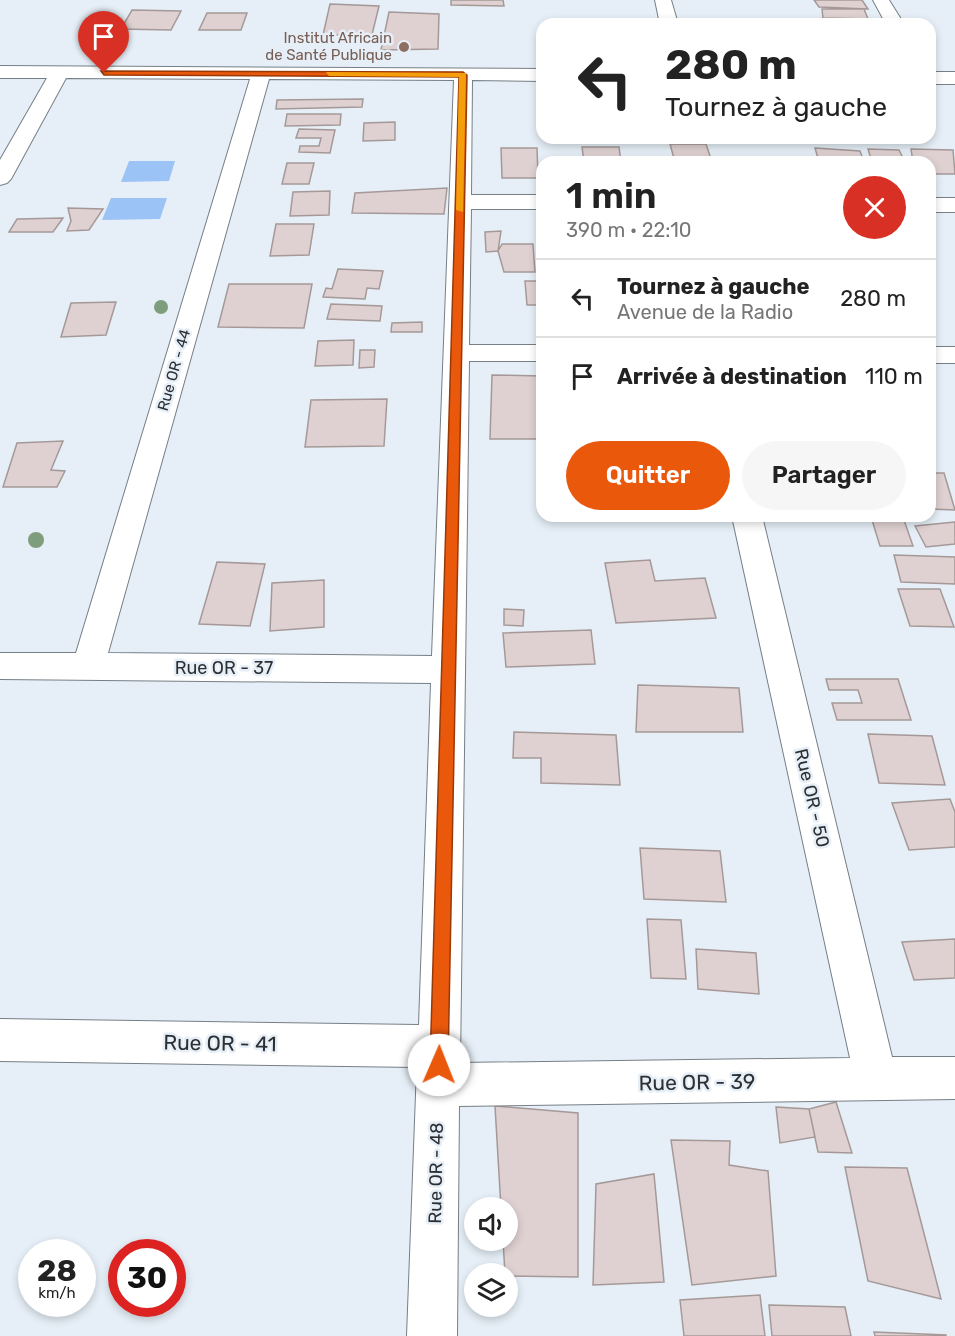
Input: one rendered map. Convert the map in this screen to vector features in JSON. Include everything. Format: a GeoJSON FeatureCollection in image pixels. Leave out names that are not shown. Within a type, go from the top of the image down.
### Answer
{"type":"FeatureCollection","features":[{"type":"Feature","properties":{"kind":"street"},"geometry":{"type":"LineString","coordinates":[[663,0],[668,18]]}},
{"type":"Feature","properties":{"kind":"street"},"geometry":{"type":"LineString","coordinates":[[881,0],[892,18]]}},
{"type":"Feature","properties":{"kind":"street"},"geometry":{"type":"LineString","coordinates":[[0,72],[536,75]]}},
{"type":"Feature","properties":{"kind":"street"},"geometry":{"type":"LineString","coordinates":[[0,178],[59,73]]}},
{"type":"Feature","properties":{"kind":"street","name":"Rue OR - 44"},"geometry":{"type":"LineString","coordinates":[[88,667],[261,74]]}},
{"type":"Feature","properties":{"kind":"street","name":"Rue OR - 48"},"geometry":{"type":"LineString","coordinates":[[432,1336],[463,75]]}},
{"type":"Feature","properties":{"kind":"street"},"geometry":{"type":"LineString","coordinates":[[936,78],[955,78]]}},
{"type":"Feature","properties":{"kind":"street"},"geometry":{"type":"LineString","coordinates":[[460,202],[536,202]]}},
{"type":"Feature","properties":{"kind":"street"},"geometry":{"type":"LineString","coordinates":[[936,205],[955,205]]}},
{"type":"Feature","properties":{"kind":"street"},"geometry":{"type":"LineString","coordinates":[[457,353],[536,353]]}},
{"type":"Feature","properties":{"kind":"street","name":"Rue OR - 50"},"geometry":{"type":"LineString","coordinates":[[748,522],[876,1080]]}},
{"type":"Feature","properties":{"kind":"street","name":"Rue OR - 37"},"geometry":{"type":"LineString","coordinates":[[0,666],[449,670]]}},
{"type":"Feature","properties":{"kind":"street","name":"Rue OR - 41"},"geometry":{"type":"LineString","coordinates":[[0,1040],[439,1066]]}},
{"type":"Feature","properties":{"kind":"street","name":"Rue OR - 39"},"geometry":{"type":"LineString","coordinates":[[439,1066],[876,1080],[955,1078]]}},
{"type":"Feature","properties":{"kind":"water"},"geometry":{"type":"Polygon","coordinates":[[[129,161],[175,161],[169,181],[121,182],[129,161]]]}},
{"type":"Feature","properties":{"kind":"water"},"geometry":{"type":"Polygon","coordinates":[[[111,198],[167,198],[160,219],[102,220],[111,198]]]}},
{"type":"Feature","properties":{"kind":"building"},"geometry":{"type":"Polygon","coordinates":[[[451,0],[503,0],[504,6],[451,5],[451,0]]]}},
{"type":"Feature","properties":{"kind":"building"},"geometry":{"type":"Polygon","coordinates":[[[814,0],[862,0],[868,9],[819,7],[814,0]]]}},
{"type":"Feature","properties":{"kind":"building"},"geometry":{"type":"Polygon","coordinates":[[[330,4],[379,6],[372,35],[323,35],[330,4]]]}},
{"type":"Feature","properties":{"kind":"building"},"geometry":{"type":"Polygon","coordinates":[[[822,9],[864,9],[868,18],[823,18],[822,9]]]}},
{"type":"Feature","properties":{"kind":"building"},"geometry":{"type":"Polygon","coordinates":[[[132,10],[181,11],[171,30],[121,29],[132,10]]]}},
{"type":"Feature","properties":{"kind":"building"},"geometry":{"type":"Polygon","coordinates":[[[389,12],[439,14],[438,49],[381,50],[389,12]]]}},
{"type":"Feature","properties":{"kind":"building"},"geometry":{"type":"Polygon","coordinates":[[[207,13],[247,13],[241,30],[199,30],[207,13]]]}},
{"type":"Feature","properties":{"kind":"building"},"geometry":{"type":"Polygon","coordinates":[[[363,99],[362,107],[276,109],[277,100],[363,99]]]}},
{"type":"Feature","properties":{"kind":"building"},"geometry":{"type":"Polygon","coordinates":[[[287,114],[341,114],[340,125],[285,126],[287,114]]]}},
{"type":"Feature","properties":{"kind":"building"},"geometry":{"type":"Polygon","coordinates":[[[395,122],[395,140],[363,141],[364,123],[395,122]]]}},
{"type":"Feature","properties":{"kind":"building"},"geometry":{"type":"Polygon","coordinates":[[[299,129],[335,130],[330,153],[299,152],[300,146],[319,146],[321,138],[296,138],[299,129]]]}},
{"type":"Feature","properties":{"kind":"building"},"geometry":{"type":"Polygon","coordinates":[[[670,144],[706,144],[710,156],[673,156],[670,144]]]}},
{"type":"Feature","properties":{"kind":"building"},"geometry":{"type":"Polygon","coordinates":[[[582,147],[619,147],[620,156],[583,156],[582,147]]]}},
{"type":"Feature","properties":{"kind":"building"},"geometry":{"type":"Polygon","coordinates":[[[501,148],[537,148],[536,178],[502,178],[501,148]]]}},
{"type":"Feature","properties":{"kind":"building"},"geometry":{"type":"Polygon","coordinates":[[[815,148],[860,151],[862,156],[817,156],[815,148]]]}},
{"type":"Feature","properties":{"kind":"building"},"geometry":{"type":"Polygon","coordinates":[[[868,149],[899,150],[902,156],[870,156],[868,149]]]}},
{"type":"Feature","properties":{"kind":"building"},"geometry":{"type":"Polygon","coordinates":[[[911,149],[953,150],[955,174],[936,174],[936,156],[912,156],[911,149]]]}},
{"type":"Feature","properties":{"kind":"building"},"geometry":{"type":"Polygon","coordinates":[[[287,163],[314,163],[309,184],[282,184],[287,163]]]}},
{"type":"Feature","properties":{"kind":"building"},"geometry":{"type":"Polygon","coordinates":[[[447,188],[444,214],[352,213],[355,193],[447,188]]]}},
{"type":"Feature","properties":{"kind":"building"},"geometry":{"type":"Polygon","coordinates":[[[330,191],[329,215],[290,216],[293,192],[330,191]]]}},
{"type":"Feature","properties":{"kind":"building"},"geometry":{"type":"Polygon","coordinates":[[[68,208],[103,209],[89,230],[67,231],[71,221],[68,208]]]}},
{"type":"Feature","properties":{"kind":"building"},"geometry":{"type":"Polygon","coordinates":[[[63,218],[53,232],[9,232],[17,219],[63,218]]]}},
{"type":"Feature","properties":{"kind":"building"},"geometry":{"type":"Polygon","coordinates":[[[276,224],[314,224],[309,255],[270,256],[276,224]]]}},
{"type":"Feature","properties":{"kind":"building"},"geometry":{"type":"Polygon","coordinates":[[[501,231],[498,251],[486,252],[485,232],[501,231]]]}},
{"type":"Feature","properties":{"kind":"building"},"geometry":{"type":"Polygon","coordinates":[[[502,244],[533,244],[535,272],[504,272],[498,251],[502,244]]]}},
{"type":"Feature","properties":{"kind":"building"},"geometry":{"type":"Polygon","coordinates":[[[338,269],[383,271],[379,289],[367,288],[365,299],[323,297],[326,288],[332,289],[338,269]]]}},
{"type":"Feature","properties":{"kind":"building"},"geometry":{"type":"Polygon","coordinates":[[[525,281],[536,281],[536,305],[527,305],[525,281]]]}},
{"type":"Feature","properties":{"kind":"building"},"geometry":{"type":"Polygon","coordinates":[[[229,284],[312,284],[304,328],[218,327],[229,284]]]}},
{"type":"Feature","properties":{"kind":"building"},"geometry":{"type":"Polygon","coordinates":[[[116,302],[106,335],[61,337],[71,303],[116,302]]]}},
{"type":"Feature","properties":{"kind":"building"},"geometry":{"type":"Polygon","coordinates":[[[331,304],[382,306],[380,321],[327,319],[331,304]]]}},
{"type":"Feature","properties":{"kind":"building"},"geometry":{"type":"Polygon","coordinates":[[[422,322],[422,332],[391,332],[392,323],[422,322]]]}},
{"type":"Feature","properties":{"kind":"building"},"geometry":{"type":"Polygon","coordinates":[[[354,340],[353,365],[315,366],[318,341],[354,340]]]}},
{"type":"Feature","properties":{"kind":"building"},"geometry":{"type":"Polygon","coordinates":[[[360,350],[375,350],[374,367],[359,368],[360,350]]]}},
{"type":"Feature","properties":{"kind":"building"},"geometry":{"type":"Polygon","coordinates":[[[492,375],[536,376],[536,439],[490,439],[492,375]]]}},
{"type":"Feature","properties":{"kind":"building"},"geometry":{"type":"Polygon","coordinates":[[[387,399],[384,446],[305,447],[311,400],[387,399]]]}},
{"type":"Feature","properties":{"kind":"building"},"geometry":{"type":"Polygon","coordinates":[[[63,441],[51,470],[65,471],[57,487],[3,487],[17,443],[63,441]]]}},
{"type":"Feature","properties":{"kind":"building"},"geometry":{"type":"Polygon","coordinates":[[[936,473],[944,473],[955,510],[936,509],[936,473]]]}},
{"type":"Feature","properties":{"kind":"building"},"geometry":{"type":"Polygon","coordinates":[[[873,522],[905,522],[913,546],[880,546],[873,522]]]}},
{"type":"Feature","properties":{"kind":"building"},"geometry":{"type":"Polygon","coordinates":[[[955,522],[955,544],[926,547],[915,526],[955,522]]]}},
{"type":"Feature","properties":{"kind":"building"},"geometry":{"type":"Polygon","coordinates":[[[894,555],[955,557],[955,584],[901,582],[894,555]]]}},
{"type":"Feature","properties":{"kind":"building"},"geometry":{"type":"Polygon","coordinates":[[[650,560],[655,581],[705,578],[716,618],[616,623],[605,563],[650,560]]]}},
{"type":"Feature","properties":{"kind":"building"},"geometry":{"type":"Polygon","coordinates":[[[217,562],[265,564],[250,626],[199,624],[217,562]]]}},
{"type":"Feature","properties":{"kind":"building"},"geometry":{"type":"Polygon","coordinates":[[[324,580],[324,627],[270,631],[272,583],[324,580]]]}},
{"type":"Feature","properties":{"kind":"building"},"geometry":{"type":"Polygon","coordinates":[[[898,589],[940,589],[954,627],[910,626],[898,589]]]}},
{"type":"Feature","properties":{"kind":"building"},"geometry":{"type":"Polygon","coordinates":[[[504,609],[524,610],[523,626],[504,625],[504,609]]]}},
{"type":"Feature","properties":{"kind":"building"},"geometry":{"type":"Polygon","coordinates":[[[591,630],[595,664],[506,667],[503,633],[591,630]]]}},
{"type":"Feature","properties":{"kind":"building"},"geometry":{"type":"Polygon","coordinates":[[[826,679],[898,679],[911,720],[837,720],[832,703],[862,703],[858,690],[829,690],[826,679]]]}},
{"type":"Feature","properties":{"kind":"building"},"geometry":{"type":"Polygon","coordinates":[[[638,685],[739,688],[743,732],[636,732],[638,685]]]}},
{"type":"Feature","properties":{"kind":"building"},"geometry":{"type":"Polygon","coordinates":[[[514,732],[616,735],[620,785],[541,783],[541,758],[513,758],[514,732]]]}},
{"type":"Feature","properties":{"kind":"building"},"geometry":{"type":"Polygon","coordinates":[[[868,734],[932,736],[945,785],[879,783],[868,734]]]}},
{"type":"Feature","properties":{"kind":"building"},"geometry":{"type":"Polygon","coordinates":[[[950,799],[955,812],[955,847],[909,850],[892,803],[950,799]]]}},
{"type":"Feature","properties":{"kind":"building"},"geometry":{"type":"Polygon","coordinates":[[[640,848],[720,851],[726,902],[644,899],[640,848]]]}},
{"type":"Feature","properties":{"kind":"building"},"geometry":{"type":"Polygon","coordinates":[[[647,919],[681,920],[686,979],[651,978],[647,919]]]}},
{"type":"Feature","properties":{"kind":"building"},"geometry":{"type":"Polygon","coordinates":[[[955,939],[955,978],[914,980],[902,942],[955,939]]]}},
{"type":"Feature","properties":{"kind":"building"},"geometry":{"type":"Polygon","coordinates":[[[696,949],[756,953],[759,994],[698,989],[696,949]]]}},
{"type":"Feature","properties":{"kind":"building"},"geometry":{"type":"Polygon","coordinates":[[[836,1102],[852,1153],[818,1152],[809,1109],[836,1102]]]}},
{"type":"Feature","properties":{"kind":"building"},"geometry":{"type":"Polygon","coordinates":[[[495,1106],[578,1113],[578,1277],[518,1276],[518,1263],[504,1263],[504,1251],[518,1251],[518,1197],[500,1197],[495,1106]]]}},
{"type":"Feature","properties":{"kind":"building"},"geometry":{"type":"Polygon","coordinates":[[[776,1107],[809,1109],[815,1137],[780,1143],[776,1107]]]}},
{"type":"Feature","properties":{"kind":"building"},"geometry":{"type":"Polygon","coordinates":[[[671,1140],[730,1141],[729,1165],[768,1171],[776,1276],[692,1285],[671,1140]]]}},
{"type":"Feature","properties":{"kind":"building"},"geometry":{"type":"Polygon","coordinates":[[[845,1167],[907,1168],[941,1299],[868,1281],[845,1167]]]}},
{"type":"Feature","properties":{"kind":"building"},"geometry":{"type":"Polygon","coordinates":[[[654,1174],[664,1282],[593,1285],[596,1184],[654,1174]]]}},
{"type":"Feature","properties":{"kind":"building"},"geometry":{"type":"Polygon","coordinates":[[[760,1295],[765,1336],[684,1336],[680,1300],[760,1295]]]}},
{"type":"Feature","properties":{"kind":"building"},"geometry":{"type":"Polygon","coordinates":[[[769,1305],[845,1307],[851,1336],[772,1336],[769,1305]]]}},
{"type":"Feature","properties":{"kind":"building"},"geometry":{"type":"Polygon","coordinates":[[[874,1332],[946,1335],[946,1336],[875,1336],[874,1332]]]}},
{"type":"Feature","properties":{"kind":"slow traffic"},"geometry":{"type":"LineString","coordinates":[[329,74],[463,75],[460,210]]}},
{"type":"Feature","properties":{"kind":"place","name":"Institut Africain de Santé Publique"},"geometry":{"type":"Point","coordinates":[404,47]}},
{"type":"Feature","properties":{"kind":"route"},"geometry":{"type":"LineString","coordinates":[[104,73],[463,75],[439,1065]]}}]}
